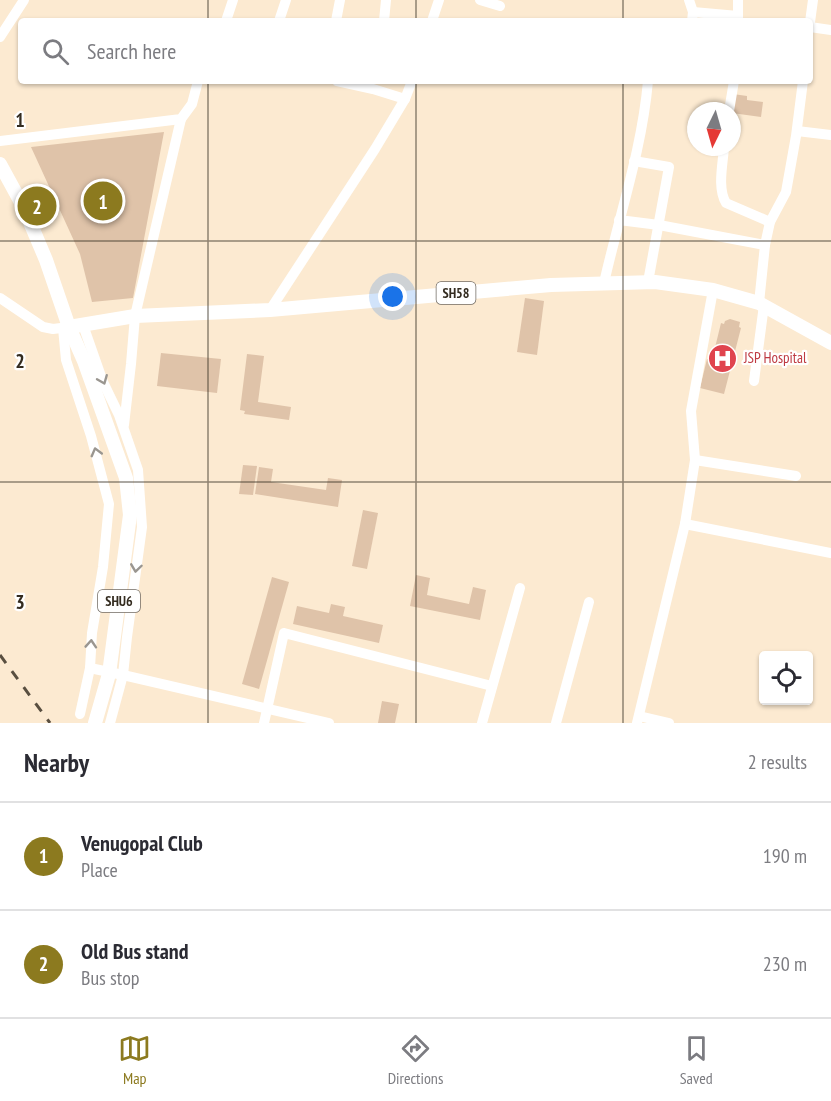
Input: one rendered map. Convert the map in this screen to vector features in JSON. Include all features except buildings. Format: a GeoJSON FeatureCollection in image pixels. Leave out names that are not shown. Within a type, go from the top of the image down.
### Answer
{"type":"FeatureCollection","features":[{"type":"Feature","properties":{"kind":"main road","name":"SHU6"},"geometry":{"type":"LineString","coordinates":[[0,164],[24,208],[46,260],[126,478],[129,527],[109,674],[95,723]]}},
{"type":"Feature","properties":{"kind":"main road","name":"SH58"},"geometry":{"type":"LineString","coordinates":[[72,327],[135,316],[270,310],[550,285],[655,282],[713,290],[762,304],[831,343]]}},
{"type":"Feature","properties":{"kind":"street"},"geometry":{"type":"LineString","coordinates":[[0,37],[24,0]]}},
{"type":"Feature","properties":{"kind":"street"},"geometry":{"type":"LineString","coordinates":[[227,18],[233,0]]}},
{"type":"Feature","properties":{"kind":"street"},"geometry":{"type":"LineString","coordinates":[[280,18],[286,0]]}},
{"type":"Feature","properties":{"kind":"street"},"geometry":{"type":"LineString","coordinates":[[336,18],[339,0]]}},
{"type":"Feature","properties":{"kind":"street"},"geometry":{"type":"LineString","coordinates":[[384,18],[386,0]]}},
{"type":"Feature","properties":{"kind":"street"},"geometry":{"type":"LineString","coordinates":[[433,18],[439,0]]}},
{"type":"Feature","properties":{"kind":"street"},"geometry":{"type":"LineString","coordinates":[[480,0],[500,6]]}},
{"type":"Feature","properties":{"kind":"street"},"geometry":{"type":"LineString","coordinates":[[689,0],[692,17],[738,18],[738,0]]}},
{"type":"Feature","properties":{"kind":"street"},"geometry":{"type":"LineString","coordinates":[[811,18],[813,0]]}},
{"type":"Feature","properties":{"kind":"street"},"geometry":{"type":"LineString","coordinates":[[0,13],[10,22]]}},
{"type":"Feature","properties":{"kind":"street"},"geometry":{"type":"LineString","coordinates":[[813,27],[831,30]]}},
{"type":"Feature","properties":{"kind":"street"},"geometry":{"type":"LineString","coordinates":[[123,428],[135,316],[181,119],[192,105],[197,84]]}},
{"type":"Feature","properties":{"kind":"street"},"geometry":{"type":"LineString","coordinates":[[270,310],[375,149],[405,99],[411,84]]}},
{"type":"Feature","properties":{"kind":"street"},"geometry":{"type":"LineString","coordinates":[[604,283],[634,161],[648,84]]}},
{"type":"Feature","properties":{"kind":"street"},"geometry":{"type":"LineString","coordinates":[[730,102],[734,84]]}},
{"type":"Feature","properties":{"kind":"street"},"geometry":{"type":"LineString","coordinates":[[754,381],[765,245],[770,222],[786,192],[803,84]]}},
{"type":"Feature","properties":{"kind":"street"},"geometry":{"type":"LineString","coordinates":[[374,85],[405,99]]}},
{"type":"Feature","properties":{"kind":"street"},"geometry":{"type":"LineString","coordinates":[[0,141],[181,119]]}},
{"type":"Feature","properties":{"kind":"street"},"geometry":{"type":"LineString","coordinates":[[797,131],[831,135]]}},
{"type":"Feature","properties":{"kind":"street"},"geometry":{"type":"LineString","coordinates":[[724,156],[722,188],[726,203],[770,222]]}},
{"type":"Feature","properties":{"kind":"street"},"geometry":{"type":"LineString","coordinates":[[634,161],[669,167],[648,282]]}},
{"type":"Feature","properties":{"kind":"street"},"geometry":{"type":"LineString","coordinates":[[619,220],[659,225],[765,245]]}},
{"type":"Feature","properties":{"kind":"street"},"geometry":{"type":"LineString","coordinates":[[669,723],[638,720],[685,524],[695,459],[691,411],[713,290]]}},
{"type":"Feature","properties":{"kind":"street"},"geometry":{"type":"LineString","coordinates":[[0,298],[43,327],[52,329],[72,327]]}},
{"type":"Feature","properties":{"kind":"street"},"geometry":{"type":"LineString","coordinates":[[72,327],[119,415],[138,470],[142,526],[123,675],[110,723]]}},
{"type":"Feature","properties":{"kind":"street"},"geometry":{"type":"LineString","coordinates":[[72,327],[66,360],[91,436],[109,504],[104,567],[92,633],[90,668],[80,714]]}},
{"type":"Feature","properties":{"kind":"street"},"geometry":{"type":"LineString","coordinates":[[695,459],[796,476]]}},
{"type":"Feature","properties":{"kind":"street"},"geometry":{"type":"LineString","coordinates":[[685,524],[831,553]]}},
{"type":"Feature","properties":{"kind":"street"},"geometry":{"type":"LineString","coordinates":[[482,723],[520,588]]}},
{"type":"Feature","properties":{"kind":"street"},"geometry":{"type":"LineString","coordinates":[[556,723],[589,602]]}},
{"type":"Feature","properties":{"kind":"street"},"geometry":{"type":"LineString","coordinates":[[264,723],[284,633],[492,686]]}},
{"type":"Feature","properties":{"kind":"street"},"geometry":{"type":"LineString","coordinates":[[90,668],[329,723]]}},
{"type":"Feature","properties":{"kind":"railway"},"geometry":{"type":"LineString","coordinates":[[0,655],[50,723]]}},
{"type":"Feature","properties":{"kind":"place","name":"Venugopal Club"},"geometry":{"type":"Point","coordinates":[103,201]}},
{"type":"Feature","properties":{"kind":"place","name":"Old Bus stand"},"geometry":{"type":"Point","coordinates":[37,206]}},
{"type":"Feature","properties":{"kind":"place","name":"JSP Hospital"},"geometry":{"type":"Point","coordinates":[723,358]}}]}
